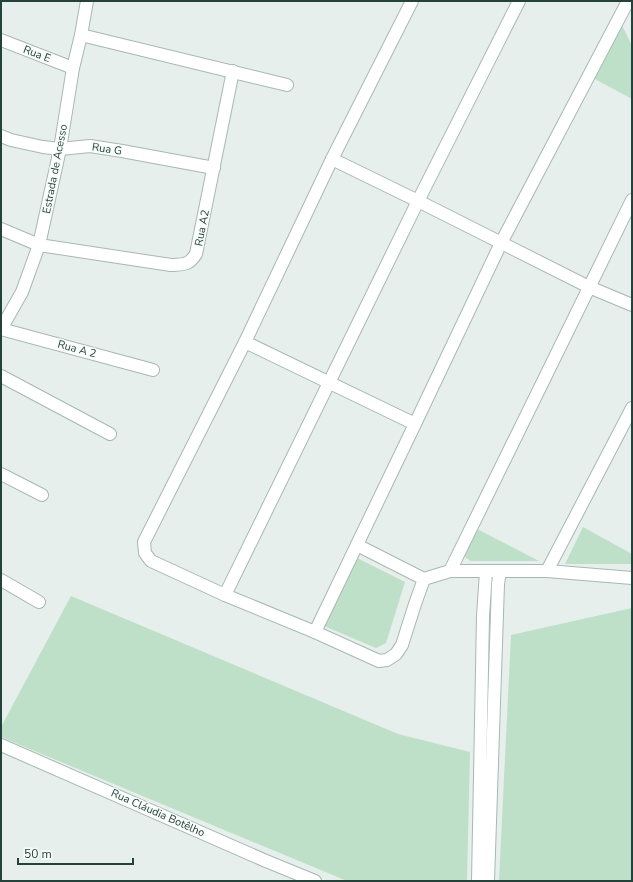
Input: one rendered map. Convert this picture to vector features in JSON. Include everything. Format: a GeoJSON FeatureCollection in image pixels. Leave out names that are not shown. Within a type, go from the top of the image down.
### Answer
{"type":"FeatureCollection","features":[{"type":"Feature","properties":{"kind":"street","name":"Estrada de Acesso"},"geometry":{"type":"LineString","coordinates":[[1,329],[22,292],[39,245],[60,149],[73,68],[86,1]]}},
{"type":"Feature","properties":{"kind":"street"},"geometry":{"type":"LineString","coordinates":[[412,1],[332,159],[245,342],[144,542],[145,553],[151,561],[225,595],[315,632],[379,661],[387,660],[396,654],[402,645],[424,579]]}},
{"type":"Feature","properties":{"kind":"street"},"geometry":{"type":"LineString","coordinates":[[225,595],[330,384],[418,201],[518,1]]}},
{"type":"Feature","properties":{"kind":"street"},"geometry":{"type":"LineString","coordinates":[[315,632],[501,243],[629,1],[632,5]]}},
{"type":"Feature","properties":{"kind":"street"},"geometry":{"type":"LineString","coordinates":[[80,35],[287,85]]}},
{"type":"Feature","properties":{"kind":"street","name":"Rua E"},"geometry":{"type":"LineString","coordinates":[[1,40],[73,68]]}},
{"type":"Feature","properties":{"kind":"street","name":"Rua A2"},"geometry":{"type":"LineString","coordinates":[[1,229],[39,245],[171,265],[191,262],[196,254],[233,71]]}},
{"type":"Feature","properties":{"kind":"street","name":"Rua G"},"geometry":{"type":"LineString","coordinates":[[1,136],[11,140],[43,147],[60,149],[90,146],[214,168]]}},
{"type":"Feature","properties":{"kind":"street"},"geometry":{"type":"LineString","coordinates":[[332,159],[589,287],[632,305]]}},
{"type":"Feature","properties":{"kind":"street"},"geometry":{"type":"LineString","coordinates":[[450,571],[632,200]]}},
{"type":"Feature","properties":{"kind":"street","name":"Rua A 2"},"geometry":{"type":"LineString","coordinates":[[1,329],[153,370]]}},
{"type":"Feature","properties":{"kind":"street"},"geometry":{"type":"LineString","coordinates":[[245,342],[415,424]]}},
{"type":"Feature","properties":{"kind":"street"},"geometry":{"type":"LineString","coordinates":[[1,376],[110,434]]}},
{"type":"Feature","properties":{"kind":"street"},"geometry":{"type":"LineString","coordinates":[[547,571],[632,408]]}},
{"type":"Feature","properties":{"kind":"street"},"geometry":{"type":"LineString","coordinates":[[1,474],[42,495]]}},
{"type":"Feature","properties":{"kind":"street"},"geometry":{"type":"LineString","coordinates":[[356,545],[424,579],[450,571],[547,571],[632,578]]}},
{"type":"Feature","properties":{"kind":"street"},"geometry":{"type":"LineString","coordinates":[[488,881],[498,584],[500,571]]}},
{"type":"Feature","properties":{"kind":"street"},"geometry":{"type":"LineString","coordinates":[[478,881],[483,616],[486,572]]}},
{"type":"Feature","properties":{"kind":"street"},"geometry":{"type":"LineString","coordinates":[[1,580],[39,602]]}},
{"type":"Feature","properties":{"kind":"street","name":"Rua Cláudia Botêlho"},"geometry":{"type":"LineString","coordinates":[[1,745],[315,881]]}},
{"type":"Feature","properties":{"kind":"green space"},"geometry":{"type":"Polygon","coordinates":[[[619,19],[632,46],[632,99],[593,78],[619,19]]]}},
{"type":"Feature","properties":{"kind":"green space"},"geometry":{"type":"Polygon","coordinates":[[[583,527],[632,554],[632,564],[565,564],[583,527]]]}},
{"type":"Feature","properties":{"kind":"green space"},"geometry":{"type":"Polygon","coordinates":[[[475,528],[539,561],[471,561],[466,558],[463,552],[475,528]]]}},
{"type":"Feature","properties":{"kind":"green space"},"geometry":{"type":"Polygon","coordinates":[[[357,558],[405,582],[386,643],[376,648],[324,626],[352,559],[357,558]]]}},
{"type":"Feature","properties":{"kind":"green space"},"geometry":{"type":"Polygon","coordinates":[[[71,596],[398,734],[470,752],[467,881],[347,881],[1,737],[1,727],[71,596]]]}},
{"type":"Feature","properties":{"kind":"green space"},"geometry":{"type":"Polygon","coordinates":[[[632,608],[632,881],[499,881],[511,635],[632,608]]]}}]}
